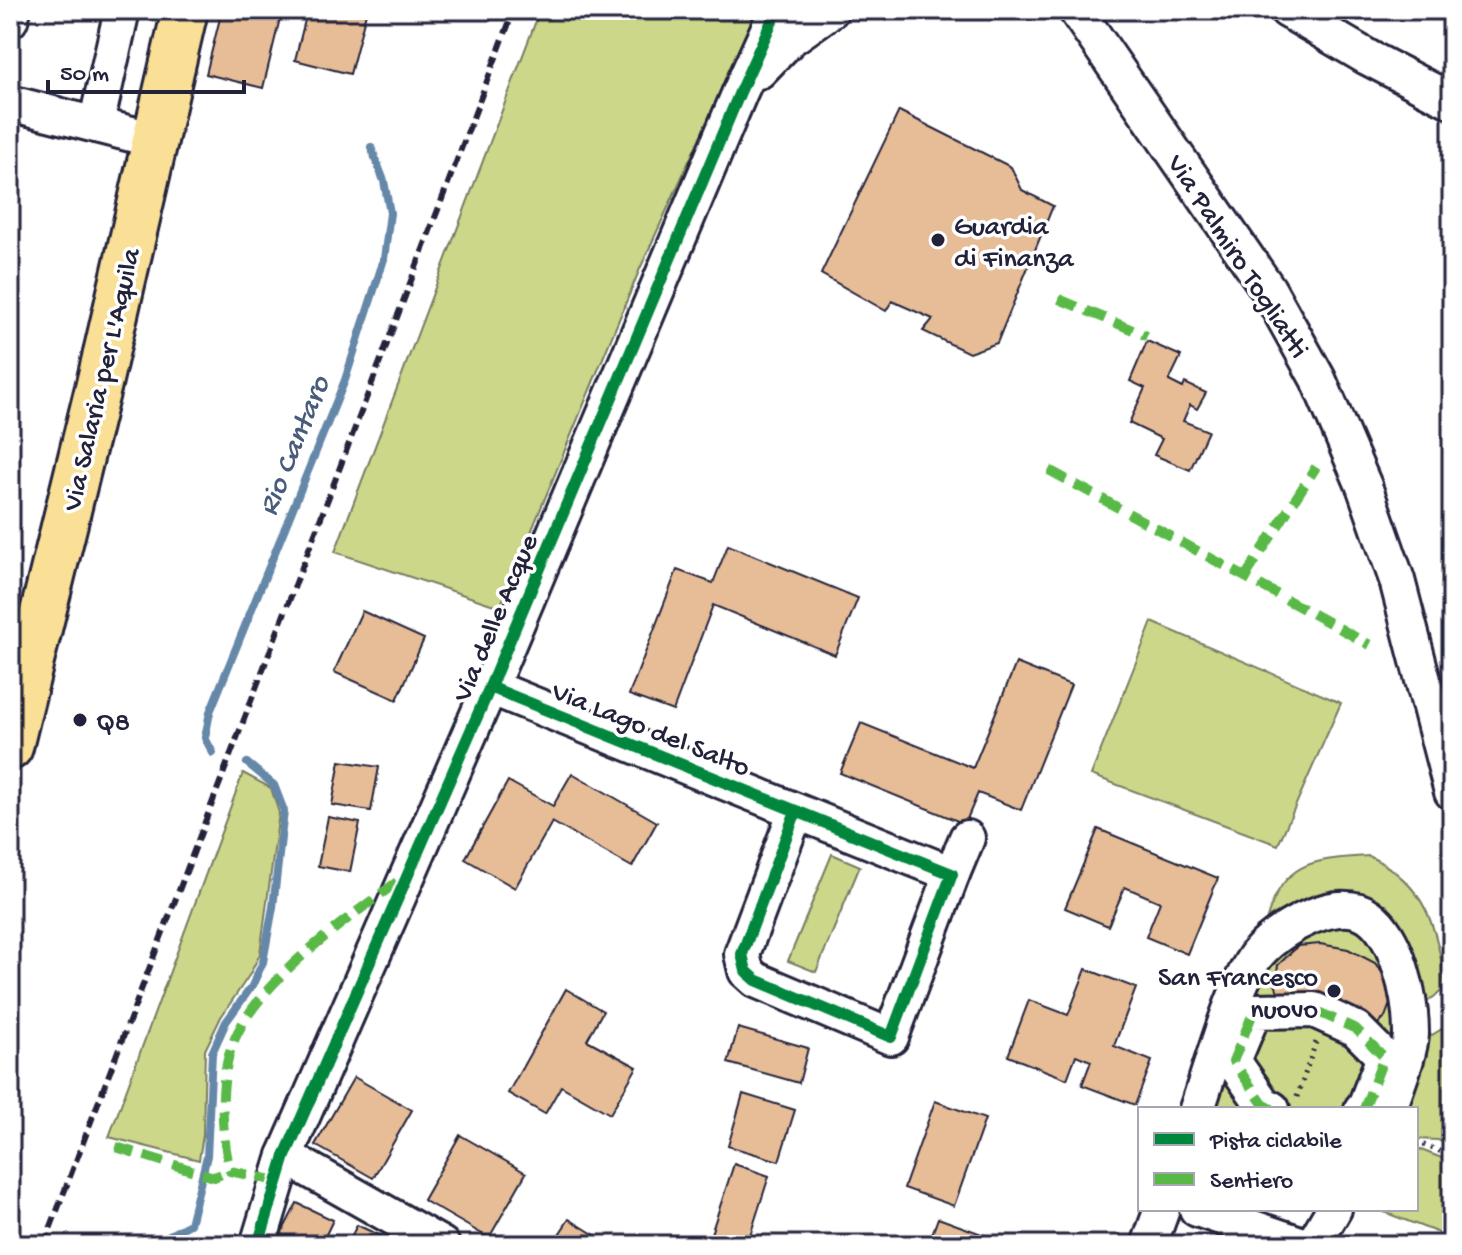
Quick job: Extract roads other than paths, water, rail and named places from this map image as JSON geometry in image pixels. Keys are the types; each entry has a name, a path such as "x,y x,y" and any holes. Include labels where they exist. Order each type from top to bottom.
{"main road":[{"name":"Via Salaria per L'Aquila","path":"10,747 99,384 185,10"}],"street":[{"path":"10,20 13,10"},
{"path":"96,125 122,10"},
{"name":"Via delle Acque","path":"258,1245 285,1156 490,687 777,10"},
{"path":"740,92 790,39 831,10"},
{"path":"1052,10 1086,14"},
{"path":"1287,10 1367,57 1452,101"},
{"name":"Via Palmiro Togliatti","path":"1086,14 1268,289 1318,379 1364,486 1397,580 1452,792"},
{"path":"10,103 155,140"},
{"name":"Via Lago del Salto","path":"490,687 952,874"},
{"path":"796,811 742,954 746,971 756,980 891,1037 967,838"},
{"path":"1198,1107 1238,990 1258,952 1286,929 1314,914 1344,909 1367,915 1388,937 1406,985 1411,1036 1390,1107"},
{"path":"1277,1107 1263,1104 1233,1061 1254,1011 1314,1010 1356,1029 1384,1057 1365,1107"},
{"path":"285,1156 442,1245"},
{"path":"1149,1245 1161,1211"},
{"path":"1203,1211 1303,1245"},
{"path":"1313,1245 1333,1211"}],"waterway":[{"name":"Rio Cantaro","path":"213,753 205,738 210,712 345,380 384,259 390,213 384,181 371,147"},
{"name":"Rio Cantaro","path":"151,1245 190,1224 207,1156 212,1053 226,1022 252,986 263,962 284,811 274,785 247,763"}],"railway":[{"path":"44,1245 514,10"}],"place":[{"name":"Guardia di Finanza","path":"938,240"},
{"name":"Q8","path":"80,720"},
{"name":"San Francesco nuovo","path":"1334,991"}]}
